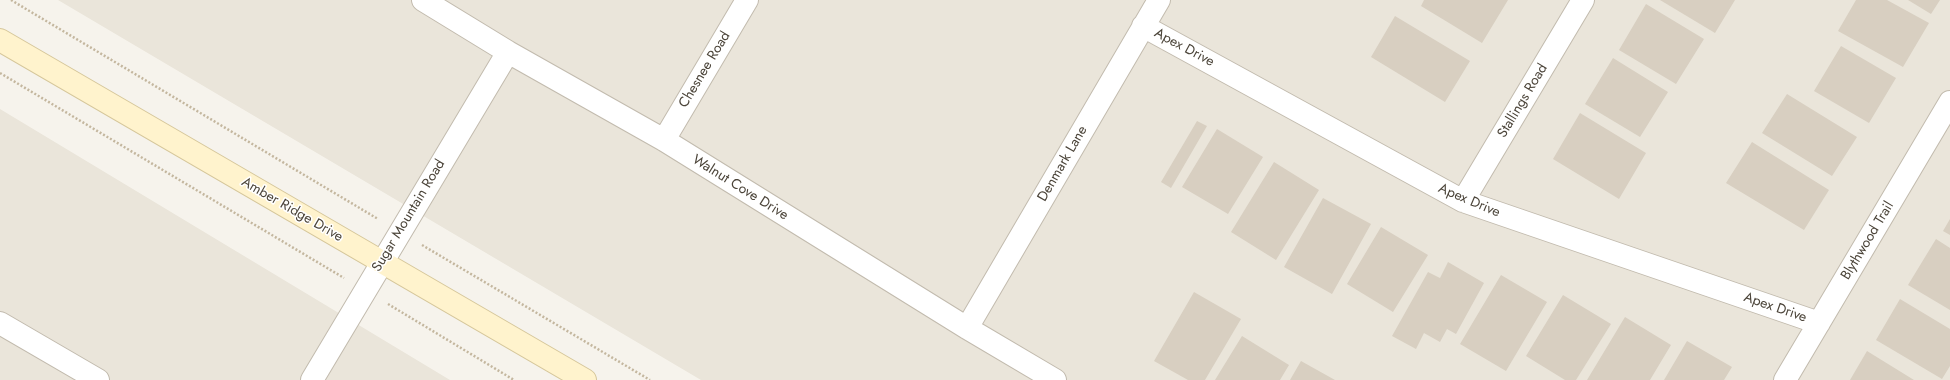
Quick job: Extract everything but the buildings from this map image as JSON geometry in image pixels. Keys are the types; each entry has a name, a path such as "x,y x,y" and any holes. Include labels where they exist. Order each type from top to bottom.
{"street":[{"name":"Walnut Cove Drive","path":"423,0 508,52 664,140 967,328 1055,380"},
{"name":"Chesnee Road","path":"664,140 747,0"},
{"name":"Denmark Lane","path":"967,328 1159,0"},
{"name":"Stallings Road","path":"1463,202 1583,0"},
{"name":"Apex Drive","path":"1143,26 1463,202 1819,323"},
{"name":"Amber Ridge Drive","path":"0,40 585,380"},
{"name":"Sugar Mountain Road","path":"312,380 508,52"},
{"name":"Blythwood Trail","path":"1785,380 1950,102"},
{"path":"0,323 98,380"}],"path":[{"path":"11,0 650,380"},
{"path":"0,73 514,380"}],"shaded area":[{"path":"58,0 1950,0 1950,380 701,380"},
{"path":"0,109 450,380 0,380"}]}
